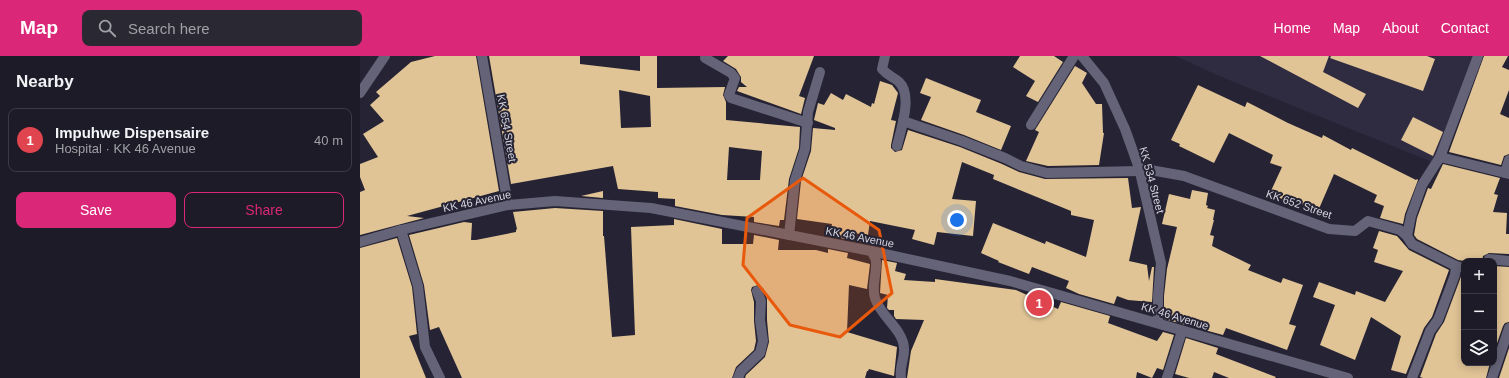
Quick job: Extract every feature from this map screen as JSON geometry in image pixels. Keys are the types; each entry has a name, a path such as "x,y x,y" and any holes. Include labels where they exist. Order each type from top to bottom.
{"street":[{"path":"360,93 385,56"},
{"name":"KK 654 Street","path":"482,56 508,205"},
{"path":"885,56 882,69 887,75 899,81 905,90 905,115 897,146"},
{"path":"1031,125 1074,56"},
{"name":"KK 534 Street","path":"1082,56 1104,83 1125,129 1139,169 1161,263 1158,296 1158,323"},
{"path":"1407,236 1411,216 1422,185 1440,157 1478,56"},
{"path":"705,58 731,73 735,78 729,95 731,98 808,123"},
{"path":"789,235 795,180 804,149 808,112 820,72"},
{"path":"903,121 962,140 1021,166 1047,173 1139,169"},
{"path":"1440,157 1507,173 1509,160"},
{"name":"KK 652 Street","path":"1139,169 1184,176 1329,229 1355,231 1368,221 1400,230 1407,236 1412,244 1460,267"},
{"name":"KK 46 Avenue","path":"360,242 401,230 508,205 554,201 651,208 871,251 1010,281 1348,378"},
{"path":"401,230 418,286 425,348 440,378"},
{"path":"871,251 876,261 874,297 881,312 901,337 904,348 900,369 901,378"},
{"path":"1497,260 1509,261"},
{"path":"1412,378 1430,331 1438,320 1455,275 1460,267"},
{"path":"738,378 741,371 760,353 763,341 760,320 761,300 757,291"},
{"path":"1492,378 1509,328"},
{"path":"1167,378 1182,331"}],"highlighted area":[{"path":"803,178 879,230 892,293 840,337 790,325 743,265 747,218"}],"shaded area":[{"path":"1176,56 1474,56 1435,163 1219,76"}],"building":[{"path":"435,56 476,56 499,191 407,216 424,218 360,235 360,192 365,190 360,177 360,164 378,157 363,134 384,121 370,105 380,96 376,92 411,62"},
{"path":"489,56 580,56 580,64 640,71 640,56 657,56 657,88 725,87 723,95 726,102 726,120 800,127 799,148 789,179 784,220 780,220 779,226 754,222 754,217 722,215 675,206 675,199 658,198 658,192 618,189 613,166 511,184","holes":["619,90 650,96 651,127 621,128","729,147 762,151 760,180 727,180"]},
{"path":"728,56 814,56 799,96 805,98 801,114 737,91 739,87 747,87 741,82 741,77 736,69 723,61"},
{"path":"1020,56 1054,56 1063,62 1038,102 1026,96 1035,81 1013,67"},
{"path":"1260,56 1329,56 1323,72 1366,94 1358,108"},
{"path":"1331,56 1427,56 1435,59 1423,91 1330,58"},
{"path":"1484,56 1508,56 1502,67 1509,70 1509,90 1500,114 1509,118 1509,154 1504,156 1501,165 1449,152"},
{"path":"1075,66 1087,73 1082,83 1096,104 1102,104 1104,133 1099,165 1048,166 1026,161 1039,132 1035,130"},
{"path":"926,78 981,100 976,112 1011,126 1001,150 921,120 931,97 920,93"},
{"path":"880,81 892,85 898,93 891,120 896,121 891,145 891,148 895,152 902,150 908,130 960,147 1019,172 1045,179 1128,178 1132,208 1141,207 1129,261 1147,265 1149,281 1152,267 1154,267 1152,302 1128,300 1117,296 1114,304 1079,294 1066,288 1069,281 1032,267 1029,274 998,262 999,261 981,253 993,223 1045,244 1046,241 1086,257 1094,220 1071,215 1071,211 993,179 994,175 962,162 952,199 976,201 973,236 937,232 934,245 912,239 915,230 870,221 868,235 853,233 851,240 830,236 832,224 797,219 801,181 811,151 813,128 835,130 835,128 814,120 818,103 824,105 831,93 843,100 846,94 871,107 872,103 874,104"},
{"path":"1198,85 1245,107 1247,102 1288,123 1322,138 1323,135 1351,150 1352,148 1416,180 1417,179 1418,180 1405,214 1403,224 1380,218 1384,206 1374,202 1377,195 1334,174 1318,211 1286,197 1284,200 1270,193 1282,167 1270,163 1273,155 1229,133 1214,163 1179,146 1180,144 1171,140"},
{"path":"1413,117 1443,132 1433,156 1401,140"},
{"path":"1443,164 1500,178 1494,194 1498,195 1493,212 1507,213 1506,234 1509,234 1509,254 1489,253 1483,256 1483,258 1461,258 1461,260 1417,239 1414,235 1417,218 1428,188 1431,189"},
{"path":"1192,190 1208,193 1207,208 1215,210 1210,235 1214,236 1212,246 1251,265 1248,270 1281,283 1283,278 1303,285 1289,324 1296,326 1287,350 1226,328 1223,335 1164,319 1164,296 1167,269 1177,227 1162,224 1169,194 1190,199"},
{"path":"603,191 603,198 581,196"},
{"path":"555,208 603,211 603,236 612,337 635,335 631,227 674,225 674,219 722,229 722,244 753,244 754,235 779,240 778,250 816,250 828,253 828,249 848,253 847,258 870,264 867,289 849,285 847,332 897,347 894,376 869,369 865,378 745,378 746,375 765,357 769,342 767,299 763,288 758,285 752,287 751,290 754,302 756,341 754,350 736,367 732,378 462,378 439,327 430,330 424,285 409,235 464,222 472,223 471,240 476,240 516,232 517,229 513,212"},
{"path":"1379,231 1397,236 1409,250 1449,270 1432,317 1424,328 1406,374 1391,370 1401,336 1371,317 1355,360 1320,345 1335,305 1313,297 1319,282 1355,295 1356,291 1385,302 1403,271 1374,262 1378,250 1373,248"},
{"path":"397,238 412,287 417,334 409,336 426,378 360,378 360,248"},
{"path":"882,260 897,263 895,271 906,274 904,280 935,282 935,279 1016,290 1058,309 1061,302 1110,316 1108,323 1157,341 1163,332 1174,335 1163,370 1157,368 1152,378 1137,372 1136,378 907,378 911,351 924,320 896,319 894,316 894,310 889,310 887,308 888,295 880,293"},
{"path":"1497,266 1509,267 1509,322 1505,323 1497,343"},
{"path":"1461,277 1461,366 1489,366 1486,378 1420,377 1436,334 1444,322"},
{"path":"1186,338 1218,348 1216,354 1276,377 1229,378 1214,372 1212,378 1189,378 1175,374"},
{"path":"1509,348 1509,378 1499,378"}],"place":[{"name":"Impuhwe Dispensaire","path":"1039,303"}]}
